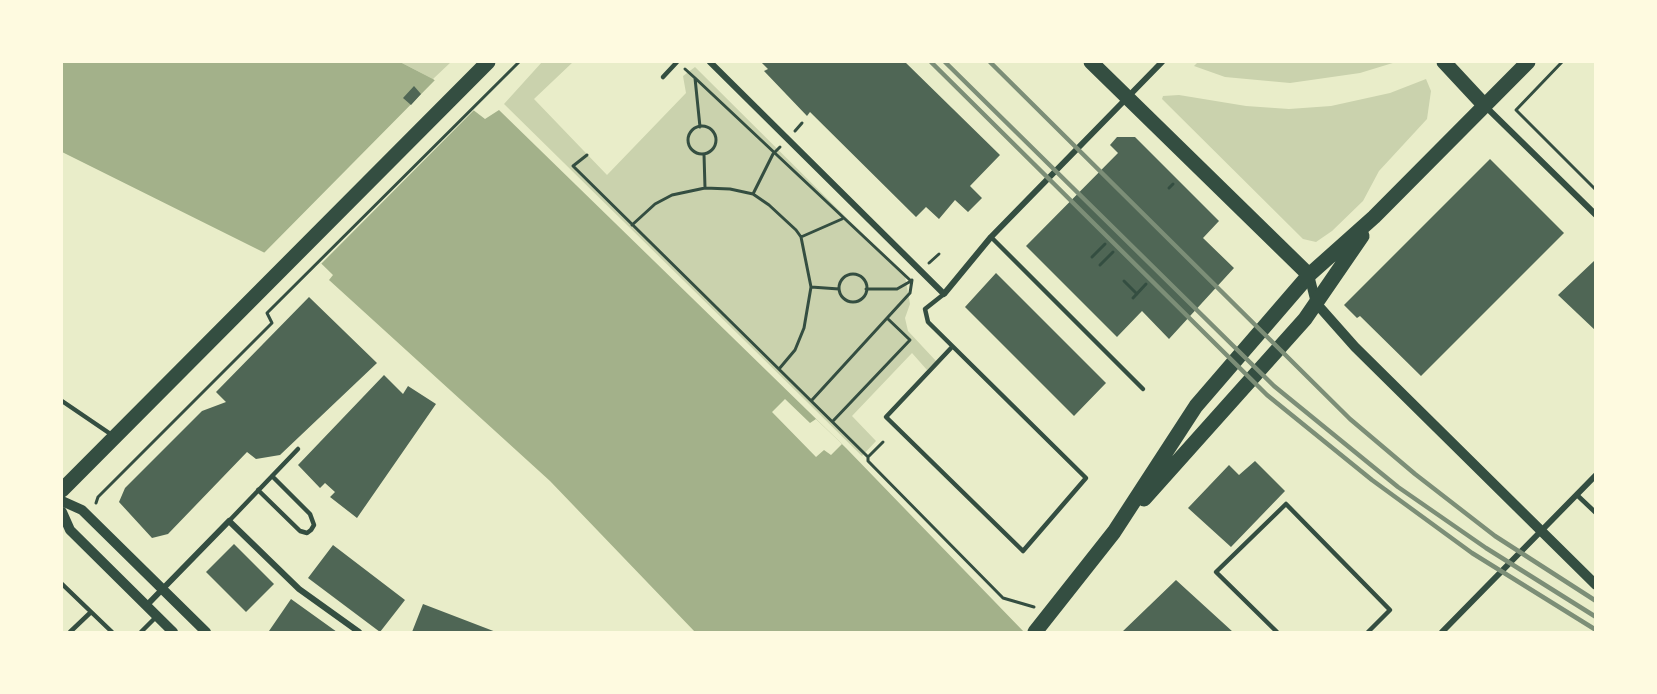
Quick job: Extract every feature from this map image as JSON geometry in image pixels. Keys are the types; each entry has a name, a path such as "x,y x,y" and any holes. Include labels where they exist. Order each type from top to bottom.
{"main road":[{"path":"62,489 488,62"},
{"path":"1091,62 1309,275"},
{"path":"1444,62 1484,105"},
{"path":"1114,532 1197,406 1309,275 1374,217 1528,62"},
{"path":"1035,633 1114,532 1235,400 1316,303 1374,217"}],"street":[{"path":"710,62 944,294 991,237 1162,62"},
{"path":"1484,105 1596,215"},
{"path":"1309,275 1316,303 1383,374 1596,585"},
{"path":"1442,633 1596,475"},
{"path":"62,501 86,513 206,633"},
{"path":"62,512 70,530 173,633"},
{"path":"146,606 229,521 299,589 359,633"}],"lane":[{"path":"663,77 677,62"},
{"path":"991,237 1143,389"},
{"path":"944,294 928,304 925,315 928,322 1086,478 1023,551 886,417 952,347"},
{"path":"62,401 114,437"},
{"path":"229,521 298,449"},
{"path":"258,490 300,531 307,533 311,530 314,525 310,514 272,476"},
{"path":"1576,495 1596,513"},
{"path":"1277,633 1216,572 1286,504 1390,610 1368,633"},
{"path":"62,584 112,633"},
{"path":"70,633 91,612"},
{"path":"141,633 157,616"}],"path":[{"path":"86,513 96,504 98,497 272,323 267,313 519,62"},
{"path":"1562,62 1516,110 1596,190"},
{"path":"683,67 842,219 911,281 897,289 866,289"},
{"path":"695,78 700,127"},
{"path":"700,127 710,128 716,141 712,150 704,154 695,152 688,140 692,131 700,127"},
{"path":"704,154 705,188"},
{"path":"753,194 773,154"},
{"path":"587,155 573,166 868,457 868,461 1003,598 1036,608"},
{"path":"1169,188 1173,184"},
{"path":"632,225 655,204 672,195 705,188 730,189 753,194 769,205 801,237 811,287 804,328 795,350 779,369"},
{"path":"801,237 842,219"},
{"path":"1092,257 1105,244"},
{"path":"1100,266 1113,252"},
{"path":"854,274 864,279 866,289 860,299 852,302 843,298 838,289 842,279 854,274"},
{"path":"1124,281 1137,294"},
{"path":"1133,298 1146,284"},
{"path":"811,287 838,289"},
{"path":"812,401 910,293"},
{"path":"833,422 910,340 887,318"},
{"path":"868,457 883,442"}],"shaded area":[{"path":"62,62 400,62 433,79 485,119 499,110 846,448 1024,632 695,632 550,481 329,280 333,275 288,231 265,253 62,152"},
{"path":"400,62 451,62 433,79"},
{"path":"542,62 573,62 534,99 607,175 686,93 683,76 695,67 905,276 910,304 905,318 908,331 936,361 927,370 912,353 852,416 876,441 862,456 504,104"},
{"path":"1198,62 1396,62 1360,73 1290,83 1225,77 1194,66"},
{"path":"1426,79 1431,91 1427,119 1379,171 1363,201 1332,231 1316,242 1303,239 1162,99 1163,96 1179,95 1246,106 1289,109 1331,106 1390,93"}],"pier":[{"path":"437,78 476,108 319,266 288,235 267,255 262,255"},
{"path":"785,399 810,423 816,419 842,444 831,455 824,450 816,457 772,412"}],"building":[{"path":"761,62 905,62 1000,155 970,186 982,198 968,212 955,200 939,219 926,207 916,217 810,112 807,116 764,71 768,69"},
{"path":"414,86 421,94 411,105 403,98"},
{"path":"1117,137 1135,137 1219,221 1203,238 1234,268 1169,339 1142,311 1117,337 1026,246 1118,153 1110,145"},
{"path":"1490,159 1564,233 1421,376 1360,316 1357,318 1344,305"},
{"path":"1594,261 1596,262 1596,331 1558,295"},
{"path":"996,273 1106,383 1074,416 965,307"},
{"path":"309,297 377,363 280,455 256,459 247,452 168,534 152,538 119,502 125,488 202,411 226,402 216,392"},
{"path":"384,375 403,394 408,386 436,404 357,518 330,497 335,492 325,483 320,488 298,465"},
{"path":"1255,461 1285,491 1231,547 1188,508 1229,465 1239,475"},
{"path":"234,544 274,584 246,612 206,572"},
{"path":"333,545 405,600 380,632 308,578"},
{"path":"1176,580 1233,632 1122,632"},
{"path":"291,599 337,632 269,631"},
{"path":"423,604 496,632 412,632"}],"railway":[{"path":"931,62 1267,395 1372,480 1472,553 1596,630"},
{"path":"945,62 1274,386 1398,487 1486,548 1596,617"},
{"path":"990,62 1350,419 1415,474 1495,536 1596,601"}]}
